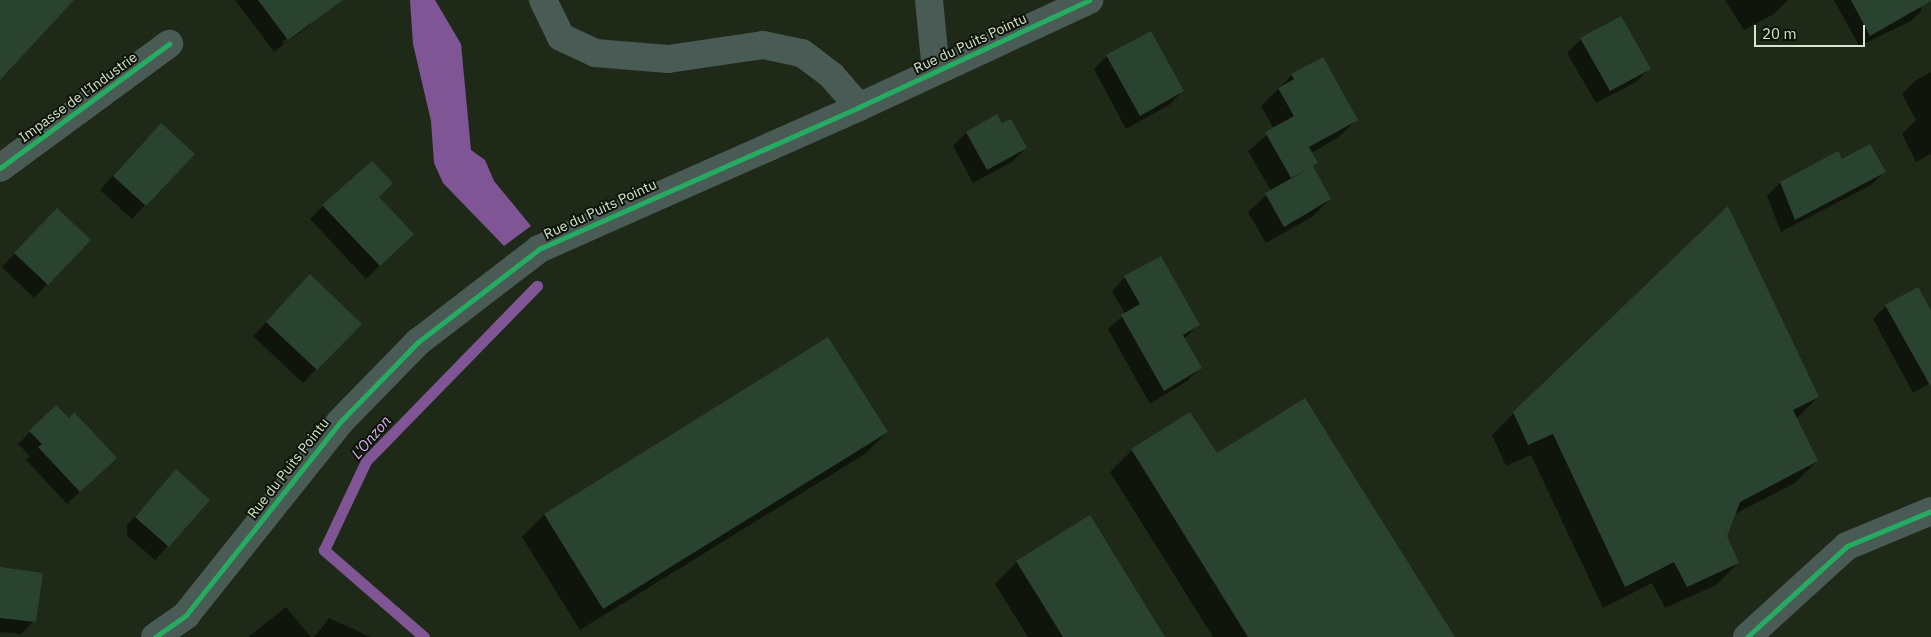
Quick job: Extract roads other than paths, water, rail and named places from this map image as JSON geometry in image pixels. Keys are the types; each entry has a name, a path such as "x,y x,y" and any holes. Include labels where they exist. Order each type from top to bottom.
{"street":[{"path":"544,0 560,37 595,53 668,59 763,45 802,53 832,76 858,108"},
{"path":"929,0 936,71"},
{"name":"Rue du Puits Pointu","path":"155,637 186,615 340,422 418,342 539,249 858,108 1089,0"},
{"name":"Impasse de l'Industrie","path":"0,168 169,44"},
{"path":"1747,637 1847,546 1931,511"}],"waterway":[{"name":"L'Onzon","path":"424,637 324,550 366,461 537,286"}]}
